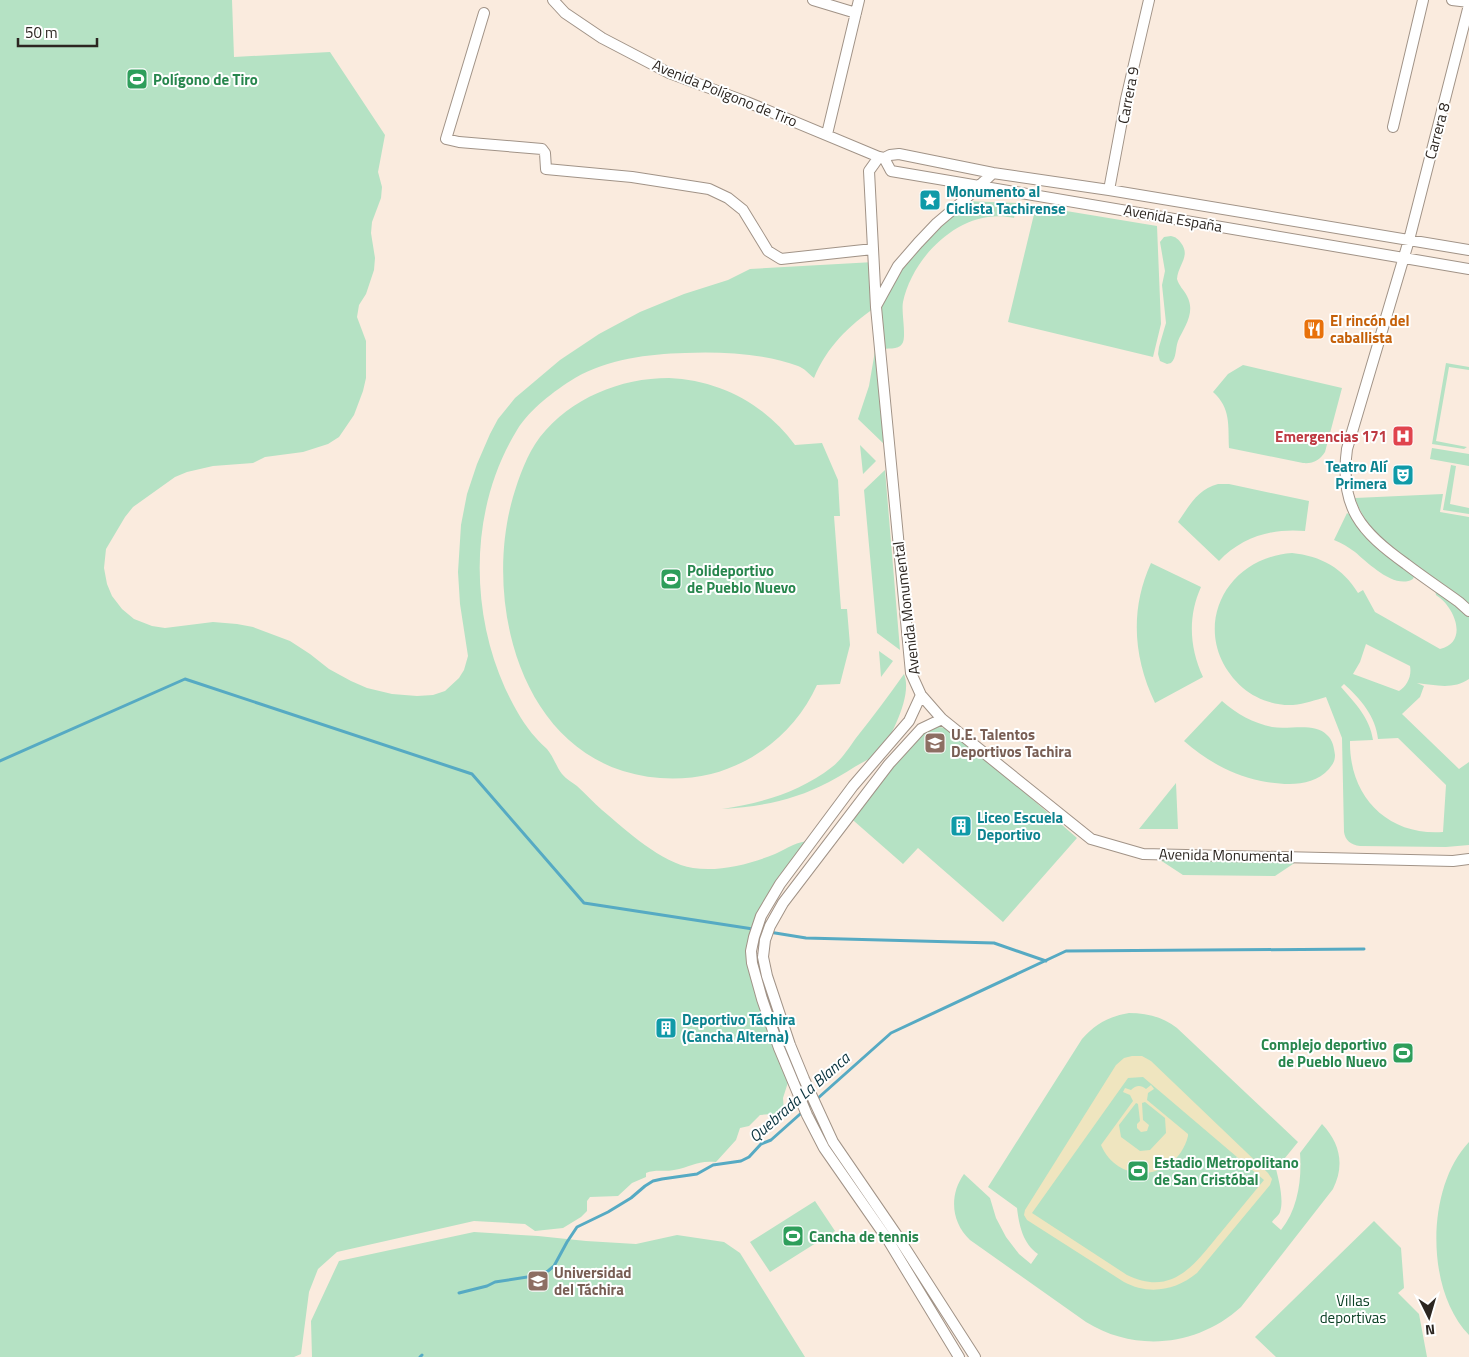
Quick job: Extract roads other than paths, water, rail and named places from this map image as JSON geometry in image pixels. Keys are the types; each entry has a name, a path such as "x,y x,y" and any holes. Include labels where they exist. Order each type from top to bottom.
{"street":[{"name":"Avenida Polígono de Tiro","path":"553,0 565,13 602,38 669,73 827,134 881,158"},
{"path":"813,0 856,13"},
{"path":"827,134 859,0"},
{"name":"Carrera 9","path":"1109,190 1126,100 1149,0"},
{"path":"1393,127 1423,0"},
{"path":"1452,0 1469,3"},
{"name":"Carrera 8","path":"1469,3 1467,28 1409,240 1346,449 1344,463 1346,491 1355,514 1366,531 1376,542 1469,611"},
{"path":"484,13 446,139 459,142 542,149 545,153 546,168 632,177 709,189 728,198 743,210 768,251 781,259 873,249"},
{"name":"Avenida España","path":"1469,250 1109,190 993,173 899,154 881,158 891,171 1469,269"},
{"name":"Avenida Monumental","path":"881,158 869,171 876,307 911,673 921,695 942,719 1091,839 1143,854 1453,861 1469,859"},
{"path":"876,307 898,266 937,223 964,201 993,173"},
{"path":"921,695 909,721 853,786 780,884 758,923 751,951 756,977 779,1048 807,1115 824,1148 888,1240 959,1357"},
{"path":"942,719 920,730 889,764 783,903 770,926 765,940 763,957 767,976 790,1045 833,1142 896,1234 974,1357"},
{"path":"836,809 848,818"}],"waterway":[{"path":"0,761 185,679 472,774 584,903 753,929"},
{"path":"769,932 806,938 994,943 1046,961"},
{"name":"Quebrada La Blanca","path":"459,1293 495,1282 540,1275 548,1271 554,1266 577,1227 608,1212 631,1198 653,1181 697,1174 713,1165 741,1161 749,1157 761,1144 771,1140 891,1033 1066,951 1364,949"}],"place":[{"name":"Polígono de Tiro","path":"137,79"},
{"name":"Monumento al Ciclista Tachirense","path":"930,200"},
{"name":"El rincón del caballista","path":"1314,329"},
{"name":"Emergencias 171","path":"1403,436"},
{"name":"Teatro Alí Primera","path":"1403,475"},
{"name":"Polideportivo de Pueblo Nuevo","path":"671,579"},
{"name":"U.E. Talentos Deportivos Tachira","path":"935,743"},
{"name":"Liceo Escuela Deportivo","path":"961,826"},
{"name":"Deportivo Táchira (Cancha Alterna)","path":"666,1028"},
{"name":"Complejo deportivo de Pueblo Nuevo","path":"1403,1053"},
{"name":"Estadio Metropolitano de San Cristóbal","path":"1138,1171"},
{"name":"Cancha de tennis","path":"793,1236"},
{"name":"Universidad del Táchira","path":"538,1281"}],"park label":[{"name":"Villas deportivas","path":"1353,1308"}]}
